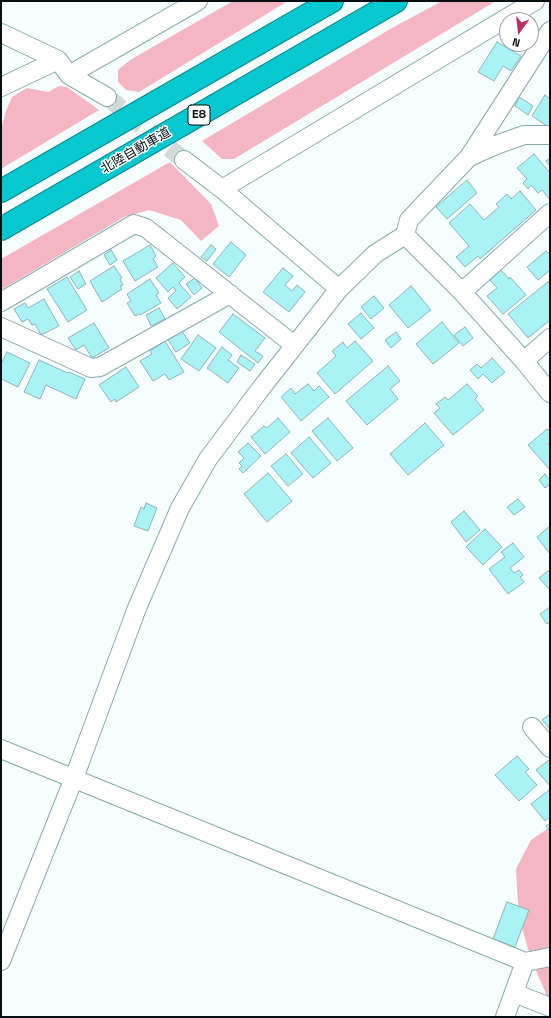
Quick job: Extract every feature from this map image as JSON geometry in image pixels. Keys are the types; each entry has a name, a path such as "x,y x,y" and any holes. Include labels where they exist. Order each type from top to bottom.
{"highway":[{"name":"E8","path":"1,191 332,1"},
{"name":"北陸自動車道","path":"1,229 396,1"}],"street":[{"path":"69,75 198,1"},
{"path":"222,189 535,1"},
{"path":"1,961 74,778 137,608 180,508 208,459 294,345 339,289 375,254 405,235 409,220 469,157 550,31"},
{"path":"1,33 58,60 69,75 107,97"},
{"path":"1,87 58,60"},
{"path":"469,157 524,135 550,135"},
{"path":"184,160 222,189 339,289"},
{"path":"462,292 550,213"},
{"path":"1,302 134,224 146,228 294,345"},
{"path":"405,235 462,292 524,361 550,393"},
{"path":"1,327 92,368 100,367 230,294"},
{"path":"524,361 550,338"},
{"path":"532,727 550,748"},
{"path":"1,749 525,962 550,957"},
{"path":"505,1017 525,962"},
{"path":"514,993 550,1007"}],"shaded area":[{"path":"233,1 288,1 139,92 126,90 118,82 118,70 130,60"},
{"path":"442,1 496,1 234,159 222,159 202,141 392,28"},
{"path":"59,86 67,87 99,110 1,169 1,129 12,97 27,88 48,92"},
{"path":"170,162 211,204 219,226 201,241 181,220 149,210 124,217 1,290 1,259"},
{"path":"550,827 550,1003 531,959 522,928 518,903 516,869 531,840"}],"building":[{"path":"497,42 499,43 499,52 514,52 521,56 511,71 503,66 494,81 478,72"},
{"path":"545,95 550,99 550,128 532,116"},
{"path":"519,97 533,106 528,115 515,106"},
{"path":"534,154 550,173 550,200 542,190 538,193 531,185 528,189 523,183 527,179 517,168"},
{"path":"550,158 550,166 546,161"},
{"path":"467,180 477,193 447,219 436,207"},
{"path":"520,191 536,210 480,259 478,256 465,267 456,257 469,246 449,223 470,204 484,220 499,207 496,204 507,194 511,199"},
{"path":"231,242 246,255 229,277 213,264"},
{"path":"150,245 156,256 153,259 158,267 135,281 123,261"},
{"path":"211,245 216,249 207,261 201,257"},
{"path":"111,250 117,260 110,265 104,255"},
{"path":"546,251 550,255 550,270 538,280 527,267"},
{"path":"173,263 185,277 179,283 191,297 177,309 168,298 176,291 173,287 168,292 156,278"},
{"path":"114,266 122,278 120,279 123,285 120,286 122,289 102,302 90,281"},
{"path":"283,268 293,276 285,285 292,291 297,285 305,292 289,312 263,292"},
{"path":"501,270 509,279 510,277 526,295 503,314 487,296 497,288 490,280"},
{"path":"79,271 86,284 78,289 70,277"},
{"path":"67,277 87,310 68,322 47,289"},
{"path":"195,278 202,288 194,295 186,284"},
{"path":"150,279 159,293 156,295 161,303 140,315 135,316 127,303 131,301 127,294"},
{"path":"548,282 550,284 550,320 528,338 508,314"},
{"path":"411,286 431,310 408,328 389,305"},
{"path":"374,296 384,308 371,319 361,307"},
{"path":"44,299 59,326 41,335 35,324 32,325 28,319 22,322 14,309 25,303 28,308"},
{"path":"159,308 165,319 151,326 146,315"},
{"path":"361,313 374,328 361,339 348,324"},
{"path":"233,314 265,338 255,351 263,356 258,363 219,332"},
{"path":"442,322 459,343 433,364 416,344"},
{"path":"94,323 109,348 92,358 84,345 76,350 68,338"},
{"path":"465,327 473,338 463,346 454,335"},
{"path":"182,331 190,343 176,352 168,340"},
{"path":"396,332 401,339 391,348 385,340"},
{"path":"198,335 216,348 199,371 181,359"},
{"path":"165,341 184,372 169,380 165,374 153,381 140,361 152,354 150,351"},
{"path":"355,341 373,361 335,394 317,373 336,356 332,351 343,342 347,348"},
{"path":"222,347 232,355 228,360 239,368 228,383 207,368"},
{"path":"7,352 30,363 18,387 1,379 1,364"},
{"path":"241,355 255,364 250,371 237,362"},
{"path":"492,358 505,372 492,383 483,374 478,379 470,370 477,364 481,368"},
{"path":"39,360 85,379 76,399 46,385 40,399 24,392"},
{"path":"388,366 400,381 390,389 398,399 367,425 346,401"},
{"path":"126,367 139,387 116,402 115,399 111,402 99,385"},
{"path":"308,384 314,391 319,386 329,397 301,421 281,397 291,388 295,394"},
{"path":"467,384 478,396 475,399 484,410 453,435 434,413 440,408 436,404 445,397 448,400"},
{"path":"278,418 290,432 265,454 251,437 264,426 267,428"},
{"path":"328,418 353,448 337,461 312,431"},
{"path":"425,423 444,445 408,475 390,454"},
{"path":"547,429 550,432 550,443 548,444 550,446 550,470 528,445"},
{"path":"309,437 331,463 313,478 291,453"},
{"path":"248,443 261,456 243,473 239,469 242,466 239,463 244,458 238,452"},
{"path":"286,454 303,474 288,486 271,466"},
{"path":"268,473 292,501 267,522 244,494"},
{"path":"545,474 550,480 550,484 545,488 539,480"},
{"path":"518,499 525,507 514,515 507,507"},
{"path":"146,503 157,508 148,531 134,526 141,507 144,509"},
{"path":"464,511 480,530 466,542 451,522"},
{"path":"550,526 550,554 537,537"},
{"path":"485,529 502,547 483,565 466,547"},
{"path":"513,543 524,557 510,568 514,573 519,570 523,575 520,577 524,582 508,594 489,569 505,557 501,552"},
{"path":"548,571 550,573 550,590 539,578"},
{"path":"550,607 550,622 547,624 540,614"},
{"path":"550,714 550,729 542,720"},
{"path":"517,756 529,769 525,772 537,785 519,801 495,775"},
{"path":"550,759 550,786 536,770"},
{"path":"549,790 550,817 545,821 531,804"},
{"path":"550,823 550,831 546,826"},
{"path":"507,902 529,910 515,947 493,939"}],"tunnel":[{"path":"107,97 184,160"}]}
